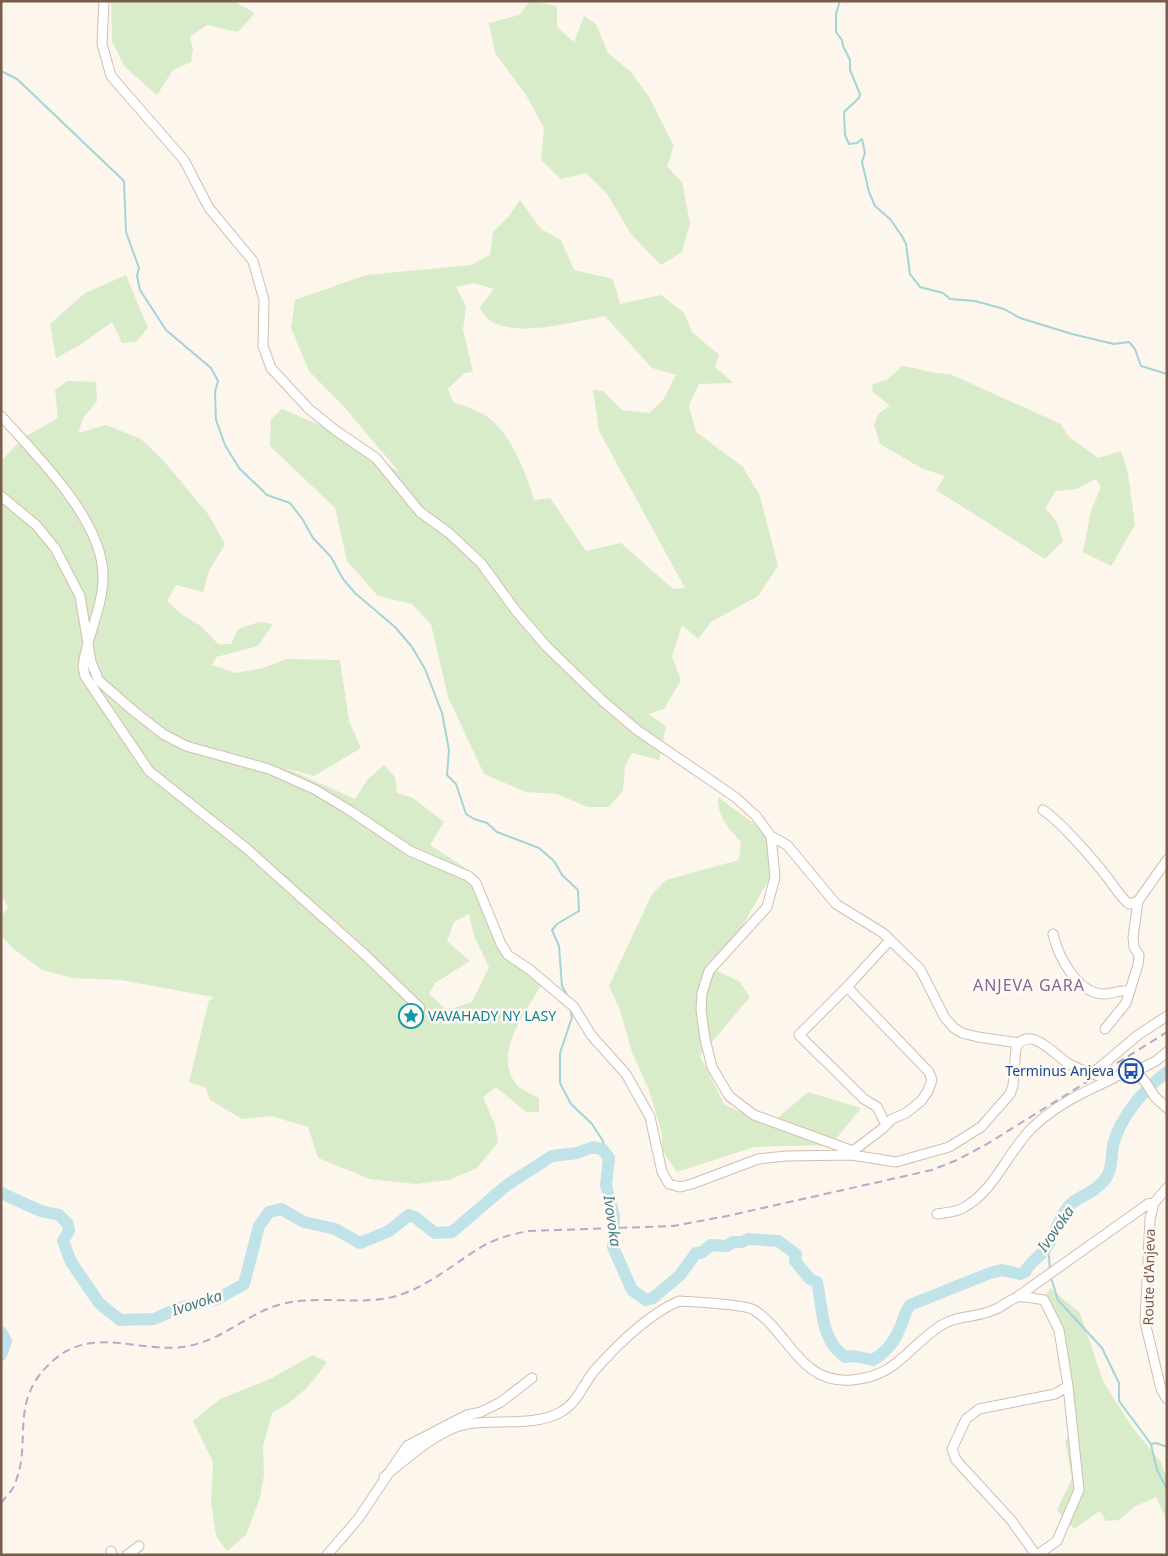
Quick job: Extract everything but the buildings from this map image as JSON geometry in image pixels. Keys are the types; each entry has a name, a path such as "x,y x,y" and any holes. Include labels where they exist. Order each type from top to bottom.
{"street":[{"path":"104,1 102,44 110,76 184,160 209,208 253,261 261,283 264,300 263,346 271,368 280,380 309,409 335,430 376,458 420,512 449,533 481,563 516,612 547,646 604,702 637,730 734,797 756,816 771,836 787,845 836,904 890,940 920,969 945,1018 954,1028 962,1033 978,1037 1019,1043 1025,1040 1038,1040 1070,1064 1106,1077 1132,1073 1167,1052"},
{"path":"1,416 57,479 83,514 97,547 103,576 101,594 83,666 85,676 148,771 246,848 362,952 420,1008"},
{"path":"1,496 36,525 67,567 80,596 91,662 99,681 163,734 186,746 269,769 314,789 410,850 468,876 476,884 501,944 508,955 529,969 574,1007 591,1035 626,1074 642,1102 655,1133 662,1172 669,1184 680,1187 692,1184 758,1159 852,1153 886,1125 921,1101 932,1080 929,1072 848,987"},
{"path":"1043,810 1056,821 1107,876 1124,901 1129,904 1138,901"},
{"path":"771,836 775,877 767,907 709,971 702,994 701,1010 705,1040 712,1067 729,1096 754,1115 852,1153 896,1162 948,1147 981,1127 1010,1094 1013,1086 1015,1055 1019,1043"},
{"path":"1105,1029 1126,1003 1140,955 1134,947 1133,937 1138,901 1167,860"},
{"path":"1053,934 1055,945 1070,970 1085,988 1101,994 1125,990 1130,991"},
{"path":"886,1125 877,1106 864,1099 798,1035 848,987 890,940"},
{"path":"1093,1073 1138,1035 1167,1016"},
{"path":"1132,1073 1142,1078 1155,1098 1167,1108"},
{"path":"937,1214 962,1209 984,1192 1007,1158 1031,1129 1062,1103 1119,1075"},
{"path":"384,1477 435,1438 466,1424 537,1419 560,1412 578,1397 593,1372 618,1347 652,1317 678,1301 752,1308 766,1320 794,1354 810,1368 834,1380 851,1380 878,1376 896,1365 911,1349 951,1319 977,1316 994,1310 1016,1297 1148,1204 1154,1203 1167,1188"},
{"name":"Route d'Anjeva","path":"1154,1203 1150,1219 1145,1322 1161,1389 1167,1398"},
{"path":"1016,1297 1044,1300 1058,1330 1068,1386 1079,1466 1079,1490 1057,1541 1037,1555 1011,1520 956,1460 952,1449 966,1420 979,1409 1055,1394 1068,1386"},
{"path":"327,1555 358,1519 384,1477 407,1446 466,1415 481,1412 501,1402 532,1378"},
{"path":"126,1555 139,1546"}],"green space":[{"path":"111,1 233,1 255,13 238,32 207,25 190,37 193,49 191,62 173,70 157,95 125,67 112,41"},
{"path":"530,1 557,6 557,27 574,42 584,16 596,24 608,53 631,72 649,97 674,146 667,166 682,182 690,223 682,252 661,265 631,234 607,194 586,173 561,179 541,160 544,128 526,95 495,53 489,23 519,15"},
{"path":"520,200 541,229 561,240 574,270 613,279 620,304 661,295 684,313 692,332 719,355 715,367 733,383 699,384 689,406 696,432 743,467 760,496 778,566 758,596 711,622 698,639 682,625 672,656 681,680 664,709 648,714 666,726 659,760 632,753 625,766 623,791 609,807 588,807 557,794 526,792 484,774 448,697 431,624 412,604 378,596 347,561 335,508 270,446 271,419 282,409 320,425 399,472 346,409 309,371 291,328 295,300 366,275 471,265 490,255 493,232 509,216","holes":["474,283 494,289 479,308 492,322 505,326 533,328 605,316 652,368 676,375 663,400 649,413 622,410 603,391 593,390 599,431 685,588 673,589 621,543 586,551 550,498 534,500 510,442 495,423 479,412 453,402 448,389 465,373 473,372 463,330 466,307 456,287"]},
{"path":"126,275 148,328 136,342 122,343 112,322 80,345 56,358 50,324 85,293"},
{"path":"902,366 950,374 1061,424 1068,436 1098,458 1121,451 1128,473 1135,525 1111,566 1083,552 1091,511 1101,487 1096,479 1076,489 1056,491 1045,508 1057,522 1063,541 1045,559 936,490 945,476 921,468 880,444 874,425 879,413 890,406 872,391 873,384 888,379"},
{"path":"67,381 96,382 97,401 84,417 78,433 106,425 141,439 163,460 208,514 225,544 209,571 203,592 176,585 167,601 181,614 201,626 218,644 231,644 238,629 259,622 273,624 258,646 216,657 212,665 236,673 263,668 287,659 340,660 349,721 361,748 314,776 285,768 355,799 367,780 384,765 395,777 397,793 413,798 444,822 430,845 473,873 501,944 543,982 515,1032 510,1045 508,1059 510,1072 516,1084 539,1098 539,1112 526,1112 496,1087 483,1097 495,1125 498,1142 477,1168 449,1180 415,1184 370,1179 318,1158 308,1127 271,1116 242,1119 210,1100 206,1088 189,1082 209,1000 212,1000 213,997 121,980 72,978 42,970 15,950 1,936 1,917 8,907 1,895 1,461 23,438 58,418 55,390","holes":["469,914 474,936 489,967 472,1002 447,1010 429,994 435,983 470,961 447,941 454,922"]},
{"path":"718,797 767,833 772,874 717,971 739,981 750,997 700,1056 724,1104 768,1126 808,1092 861,1108 831,1145 754,1147 677,1172 662,1150 662,1134 649,1090 632,1052 619,1007 609,986 652,894 666,880 739,860 741,842 728,827 722,816 719,810"},
{"path":"1050,1288 1080,1313 1103,1381 1132,1427 1161,1462 1167,1478 1166,1519 1156,1497 1134,1507 1119,1520 1106,1521 1100,1511 1074,1529 1057,1510 1072,1478 1065,1441 1076,1427 1059,1324 1046,1295"},
{"path":"313,1355 327,1362 303,1391 272,1413 263,1446 264,1475 260,1498 246,1535 227,1551 216,1536 211,1502 213,1462 193,1421 220,1399 272,1378"}],"waterway":[{"path":"840,1 836,14 836,32 842,40 850,60 850,70 860,94 859,98 844,112 845,135 849,144 857,143 862,139 865,153 862,162 869,192 875,206 891,220 903,238 906,244 910,274 920,287 943,293 950,299 975,301 1004,309 1020,318 1072,334 1114,344 1129,342 1135,349 1141,366 1167,374"},
{"path":"1,71 17,79 124,181 126,232 139,268 137,276 140,290 166,330 211,368 218,381 215,392 216,420 225,445 239,468 267,495 290,503 303,520 313,538 331,557 343,579 355,593 395,627 412,647 425,669 442,713 449,750 447,775 456,784 466,814 487,823 497,832 539,848 554,861 562,875 578,890 579,911 557,924 552,930 559,946 562,986 569,999"},
{"path":"570,1008 572,1017 560,1053 560,1083 571,1104 592,1124 603,1141 605,1153"},
{"name":"Ivovoka","path":"1,1193 41,1211 59,1215 68,1224 69,1231 63,1241 71,1262 99,1303 120,1320 154,1319 179,1308 217,1299 244,1284 259,1226 269,1212 281,1209 304,1222 335,1229 360,1243 389,1231 409,1215 416,1218 435,1233 452,1232 507,1185 552,1156 577,1153 593,1147 602,1149 609,1158 606,1185 614,1216 613,1247 632,1290 646,1300 653,1298 680,1275 696,1253 701,1253 711,1245 727,1246 733,1242 742,1242 748,1239 778,1241 796,1254 795,1261 810,1279 817,1282 824,1323 831,1341 837,1350 845,1357 854,1356 873,1360 885,1351 894,1339 910,1305 990,1273 1002,1270 1020,1274 1025,1272 1051,1241 1067,1208 1099,1186 1106,1178 1111,1166 1113,1145 1121,1124 1141,1095 1167,1072"},
{"path":"1048,1245 1050,1270"},
{"path":"1051,1278 1058,1300 1102,1348 1119,1383 1119,1401 1151,1444 1157,1470 1167,1489"},
{"name":"Ivovoka","path":"1,1332 6,1341 1,1355"},
{"path":"1151,1444 1156,1443 1167,1447"}],"railway":[{"path":"1,1503 13,1488 19,1471 26,1406 30,1390 40,1375 55,1359 71,1349 87,1344 105,1342 176,1348 204,1342 264,1310 291,1302 390,1298 426,1283 488,1243 523,1232 673,1226 727,1216 932,1170 957,1160 987,1144 1167,1032"}],"place":[{"name":"VAVAHADY NY LASY","path":"411,1016"},
{"name":"Terminus Anjeva","path":"1131,1071"}],"district":[{"name":"ANJEVA GARA","path":"1029,985"}]}
